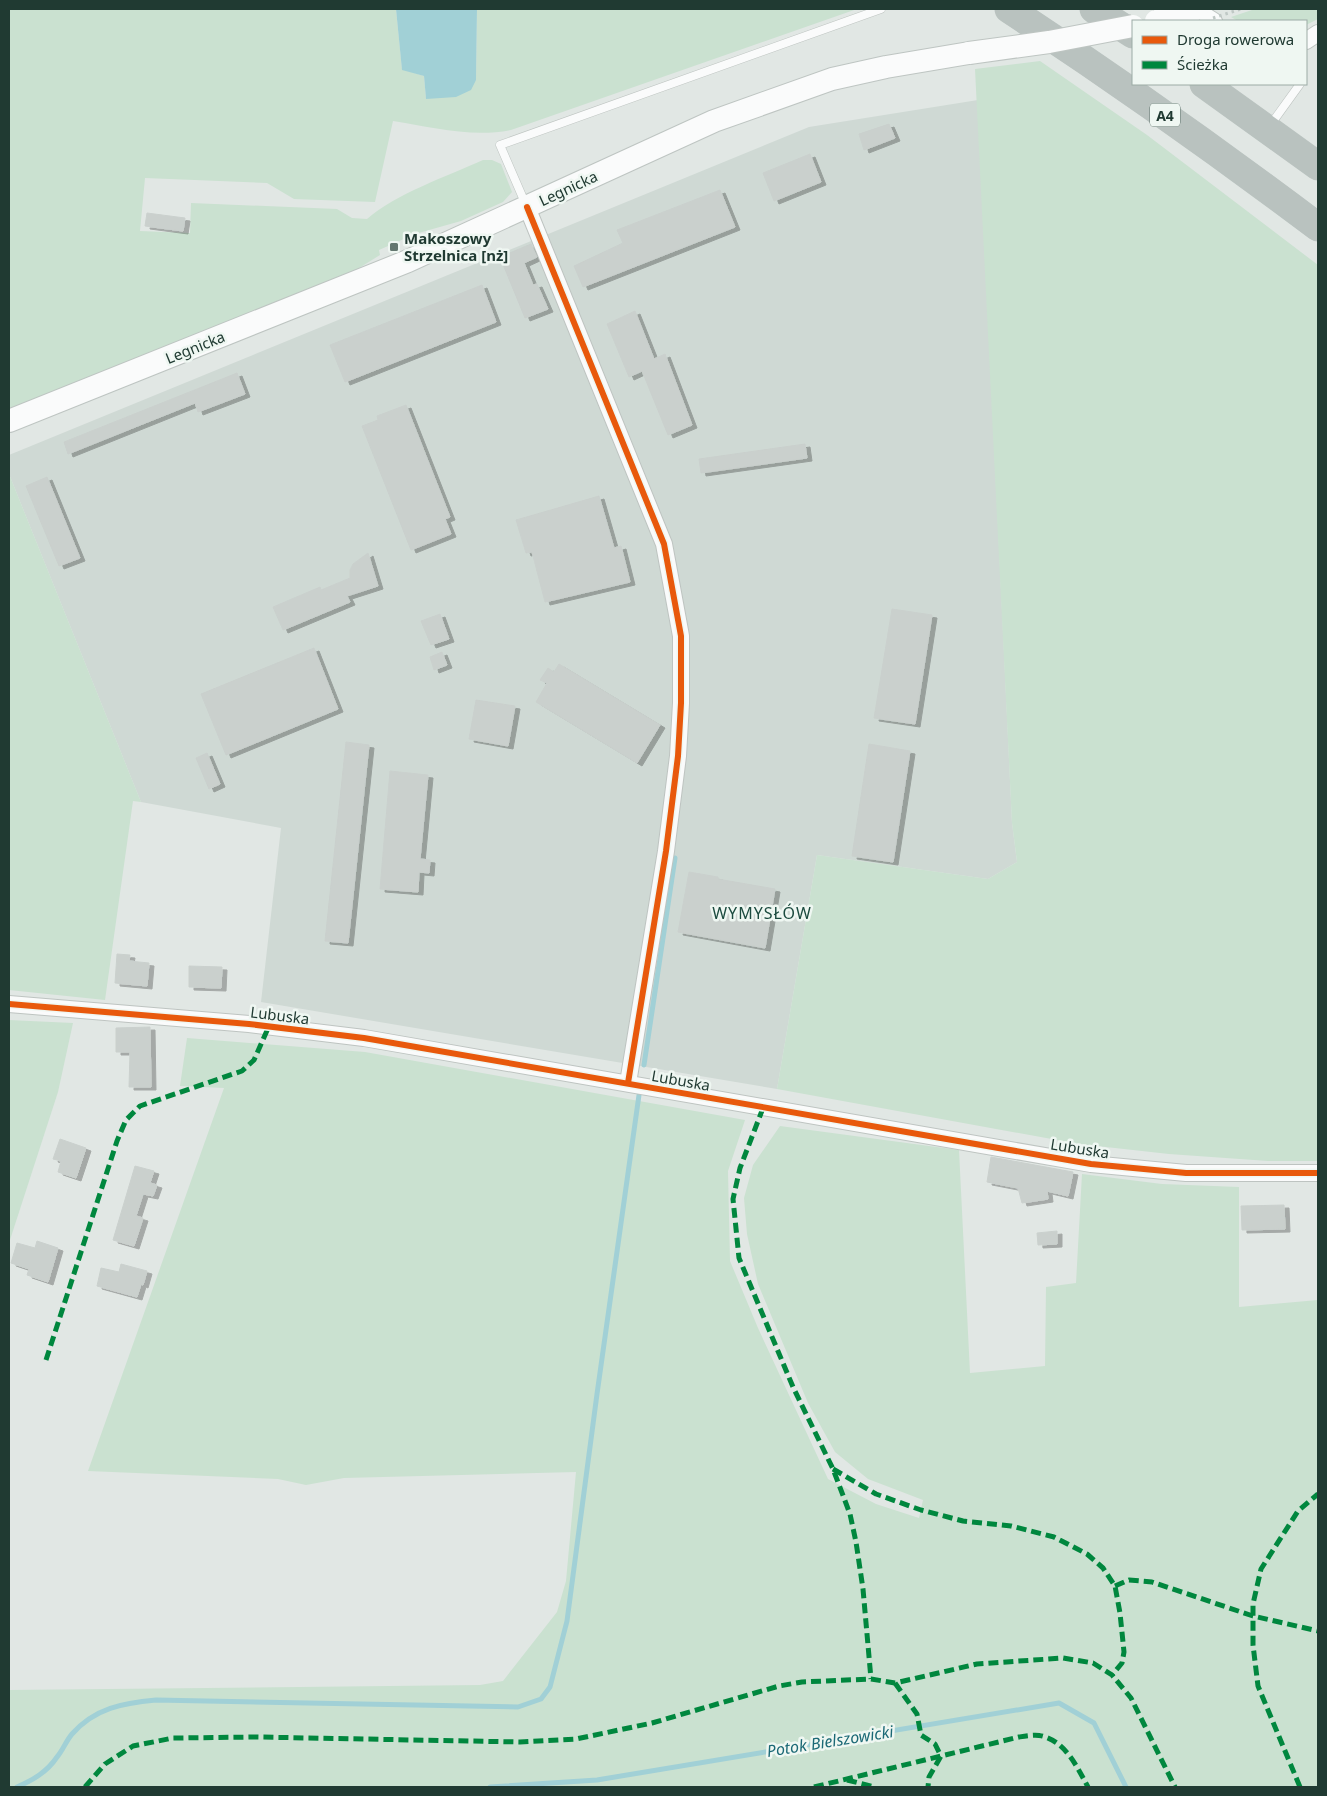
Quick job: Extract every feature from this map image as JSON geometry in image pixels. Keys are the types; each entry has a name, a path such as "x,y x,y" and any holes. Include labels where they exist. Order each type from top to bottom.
{"highway":[{"name":"A4","path":"1009,9 1220,153 1318,227"},
{"path":"1094,9 1132,33"},
{"path":"1205,85 1318,166"}],"main road":[{"path":"1163,20 1204,14"},
{"name":"Legnicka","path":"9,421 384,271 714,121 773,99 832,79 968,53 1049,42 1132,26"}],"street":[{"path":"1307,40 1318,33"},
{"path":"527,207 664,544 681,636 681,703 677,765 666,851 628,1083"},
{"name":"Lubuska","path":"9,1004 249,1024 364,1038 1091,1164 1186,1173 1318,1173"}],"lane":[{"path":"527,207 500,145 881,9"},
{"path":"1268,129 1299,85"}],"path":[{"path":"1204,14 1241,9"}],"shaded area":[{"path":"978,100 1012,823 1017,862 988,879 817,855 777,1089 261,1002 281,828 141,802 9,474 9,455 809,127"}],"green space":[{"path":"9,9 396,9 402,69 424,76 426,99 476,80 477,9 857,9 511,130 481,133 467,132 393,121 375,202 294,199 267,183 145,178 140,231 190,233 191,203 337,209 352,218 367,219 392,201 483,160 492,160 501,164 512,192 503,202 461,221 415,234 379,250 380,255 343,278 9,412"},
{"path":"1255,9 1318,9 1318,19 1307,24 1307,20 1236,20 1231,17"},
{"path":"1040,61 1147,135 1318,265 1318,1161 1268,1161 1169,1154 1079,1144 777,1089 817,855 988,879 1017,862 1012,823 975,69"},
{"path":"9,474 141,802 133,801 105,1000 9,990"},
{"path":"9,1020 73,1023 58,1092 9,1243"},
{"path":"187,1038 365,1052 745,1120 728,1171 730,1261 758,1328 828,1479 876,1504 919,1518 923,1500 868,1479 835,1452 808,1403 758,1284 747,1234 744,1198 753,1165 780,1126 959,1150 970,1373 1045,1366 1046,1287 1076,1283 1082,1174 1162,1184 1239,1187 1239,1307 1318,1300 1318,1787 9,1787 9,1690 480,1685 503,1681 557,1612 566,1581 576,1472 344,1478 306,1485 278,1479 88,1471 224,1088 180,1086"}],"water":[{"path":"396,9 477,9 476,80 471,90 456,97 426,99 424,76 402,70"}],"building":[{"path":"889,124 895,138 864,150 859,134"},
{"path":"810,154 821,182 774,201 763,173"},
{"path":"720,190 735,227 583,287 574,266 623,243 617,230"},
{"path":"147,213 185,218 183,231 145,226"},
{"path":"531,244 537,257 524,263 533,285 537,284 548,309 525,318 500,257"},
{"path":"482,285 496,322 345,382 330,345"},
{"path":"635,311 654,359 665,354 692,425 668,435 642,371 629,377 607,324"},
{"path":"237,373 245,394 198,412 195,403 68,454 64,442"},
{"path":"406,405 450,517 445,519 451,534 411,550 362,426 378,420 377,416"},
{"path":"805,444 807,458 701,473 699,459"},
{"path":"47,477 80,558 59,566 26,486"},
{"path":"599,496 614,548 621,546 630,582 545,602 532,552 526,553 516,520"},
{"path":"368,553 378,586 347,596 350,602 283,630 273,607 320,587 321,590 350,578 350,570 353,564"},
{"path":"892,609 932,615 915,724 874,718"},
{"path":"440,614 449,639 431,645 421,621"},
{"path":"314,648 338,709 226,755 201,694"},
{"path":"442,652 447,665 434,670 430,657"},
{"path":"559,664 660,725 637,763 536,702 547,683 540,680 548,668 554,672"},
{"path":"476,700 515,706 508,746 469,739"},
{"path":"346,742 369,745 348,943 325,941"},
{"path":"869,744 910,751 893,862 852,856"},
{"path":"207,753 220,784 209,789 196,758"},
{"path":"390,771 428,775 420,859 430,860 429,873 419,872 418,892 380,889"},
{"path":"689,872 775,889 765,948 678,932"},
{"path":"117,954 130,955 129,961 149,963 147,986 115,983"},
{"path":"189,966 222,967 221,988 189,987"},
{"path":"150,1027 151,1087 129,1087 130,1052 116,1052 116,1028"},
{"path":"60,1139 86,1148 76,1178 58,1172 61,1161 53,1159"},
{"path":"991,1157 1073,1172 1068,1196 1047,1191 1048,1199 1022,1203 1018,1188 987,1182"},
{"path":"135,1166 154,1171 150,1183 157,1185 153,1196 143,1194 136,1216 143,1218 134,1246 113,1240"},
{"path":"1284,1205 1285,1229 1242,1230 1241,1206"},
{"path":"1057,1231 1057,1244 1038,1245 1037,1233"},
{"path":"37,1241 58,1248 48,1282 27,1275 29,1269 11,1263 17,1243 35,1248"},
{"path":"121,1264 147,1271 137,1297 97,1286 101,1268 119,1272"}],"waterway":[{"path":"644,1065 675,858"},
{"path":"17,1787 49,1767 72,1734 90,1718 110,1708 132,1703 156,1700 518,1707 541,1699 550,1687 567,1621 639,1095"},
{"name":"Potok Bielszowicki","path":"490,1787 597,1780 1059,1703 1094,1723 1126,1787"}],"marked path":[{"path":"46,1360 117,1141 126,1120 140,1106 242,1071 254,1060 269,1026"},
{"path":"763,1108 740,1168 733,1199 739,1258 793,1387 833,1469 850,1514 863,1589 871,1679"},
{"path":"833,1469 876,1494 921,1510 963,1521 1011,1526 1054,1537 1087,1554 1103,1568 1115,1586 1124,1652 1122,1663 1112,1675"},
{"path":"1300,1787 1258,1686 1253,1645 1253,1604 1261,1569 1298,1511 1318,1494"},
{"path":"1115,1586 1129,1580 1152,1582 1253,1616 1318,1631"},
{"path":"85,1787 105,1764 133,1746 173,1738 257,1737 520,1742 576,1739 652,1723 779,1686 802,1682 871,1679 895,1683 977,1664 1063,1658 1093,1663 1112,1675 1131,1698 1175,1787"},
{"path":"895,1683 917,1714 921,1735 935,1744 941,1756 929,1777 928,1787"},
{"path":"814,1787 1030,1735 1042,1736 1058,1744 1070,1756 1088,1787"},
{"path":"847,1780 875,1787"}],"cycle path":[{"path":"527,207 664,544 681,636 681,703 678,756 666,851 628,1083"},
{"path":"9,1004 249,1024 364,1038 1091,1164 1186,1173 1318,1173"}],"place":[{"name":"Makoszowy Strzelnica [nż]","path":"394,247"}],"district":[{"name":"WYMYSŁÓW","path":"762,913"}]}
